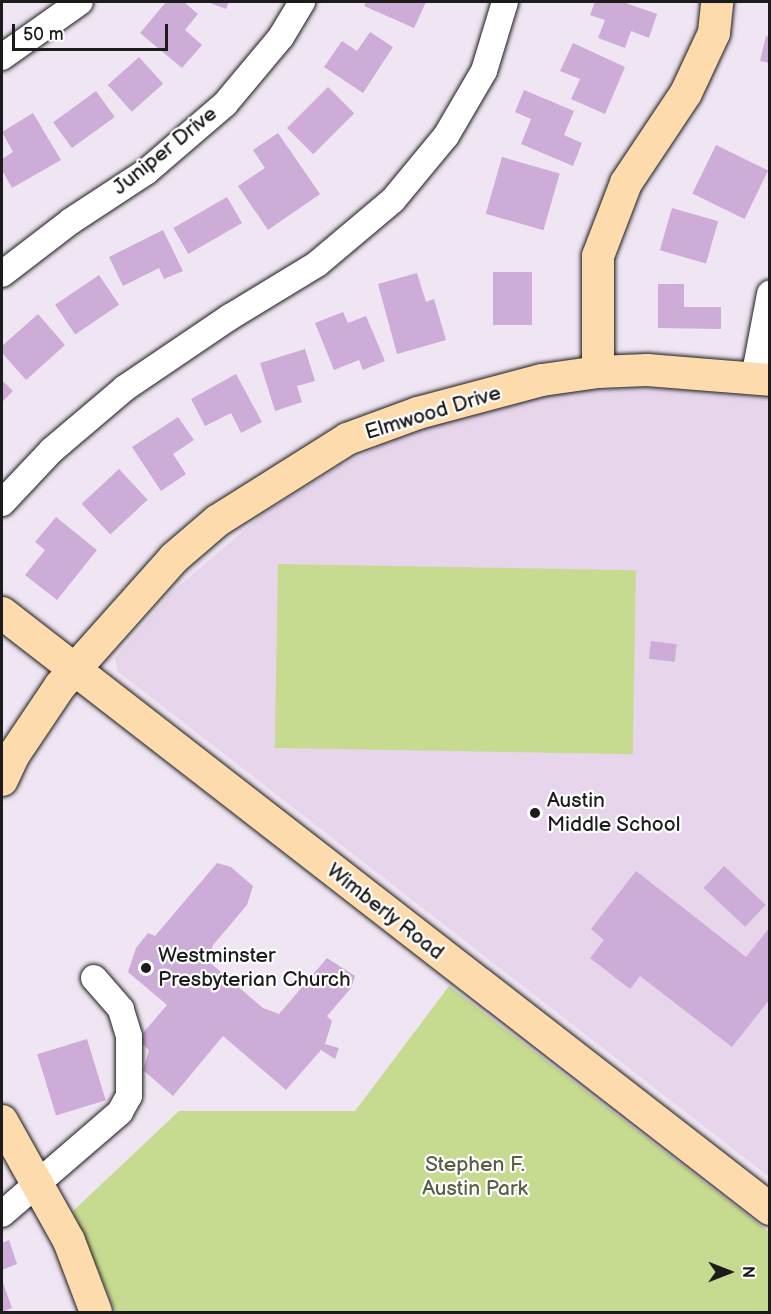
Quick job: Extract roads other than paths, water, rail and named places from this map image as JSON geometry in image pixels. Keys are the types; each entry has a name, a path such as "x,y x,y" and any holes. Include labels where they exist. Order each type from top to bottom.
{"main road":[{"path":"598,372 598,256 626,183 691,83 714,33 717,2"},
{"name":"Elmwood Drive","path":"2,780 43,709 136,597 217,521 338,445 418,413 542,380 598,372 648,370 762,379"},
{"name":"Wimberly Road","path":"2,613 770,1209"},
{"path":"2,1121 36,1186 69,1241 96,1312"}],"street":[{"path":"2,57 80,2"},
{"name":"Juniper Drive","path":"2,274 71,221 146,172 225,104 281,37 302,2"},
{"path":"2,503 52,450 125,388 230,317 317,264 393,200 446,136 484,71 505,2"},
{"path":"762,379 770,294"},
{"path":"2,1214 120,1112 129,1096 129,1036 121,1009 94,978"}],"place":[{"name":"Austin Middle School","path":"535,813"},
{"name":"Westminster Presbyterian Church","path":"146,968"}],"park label":[{"name":"Stephen F. Austin Park","path":"475,1177"}]}
